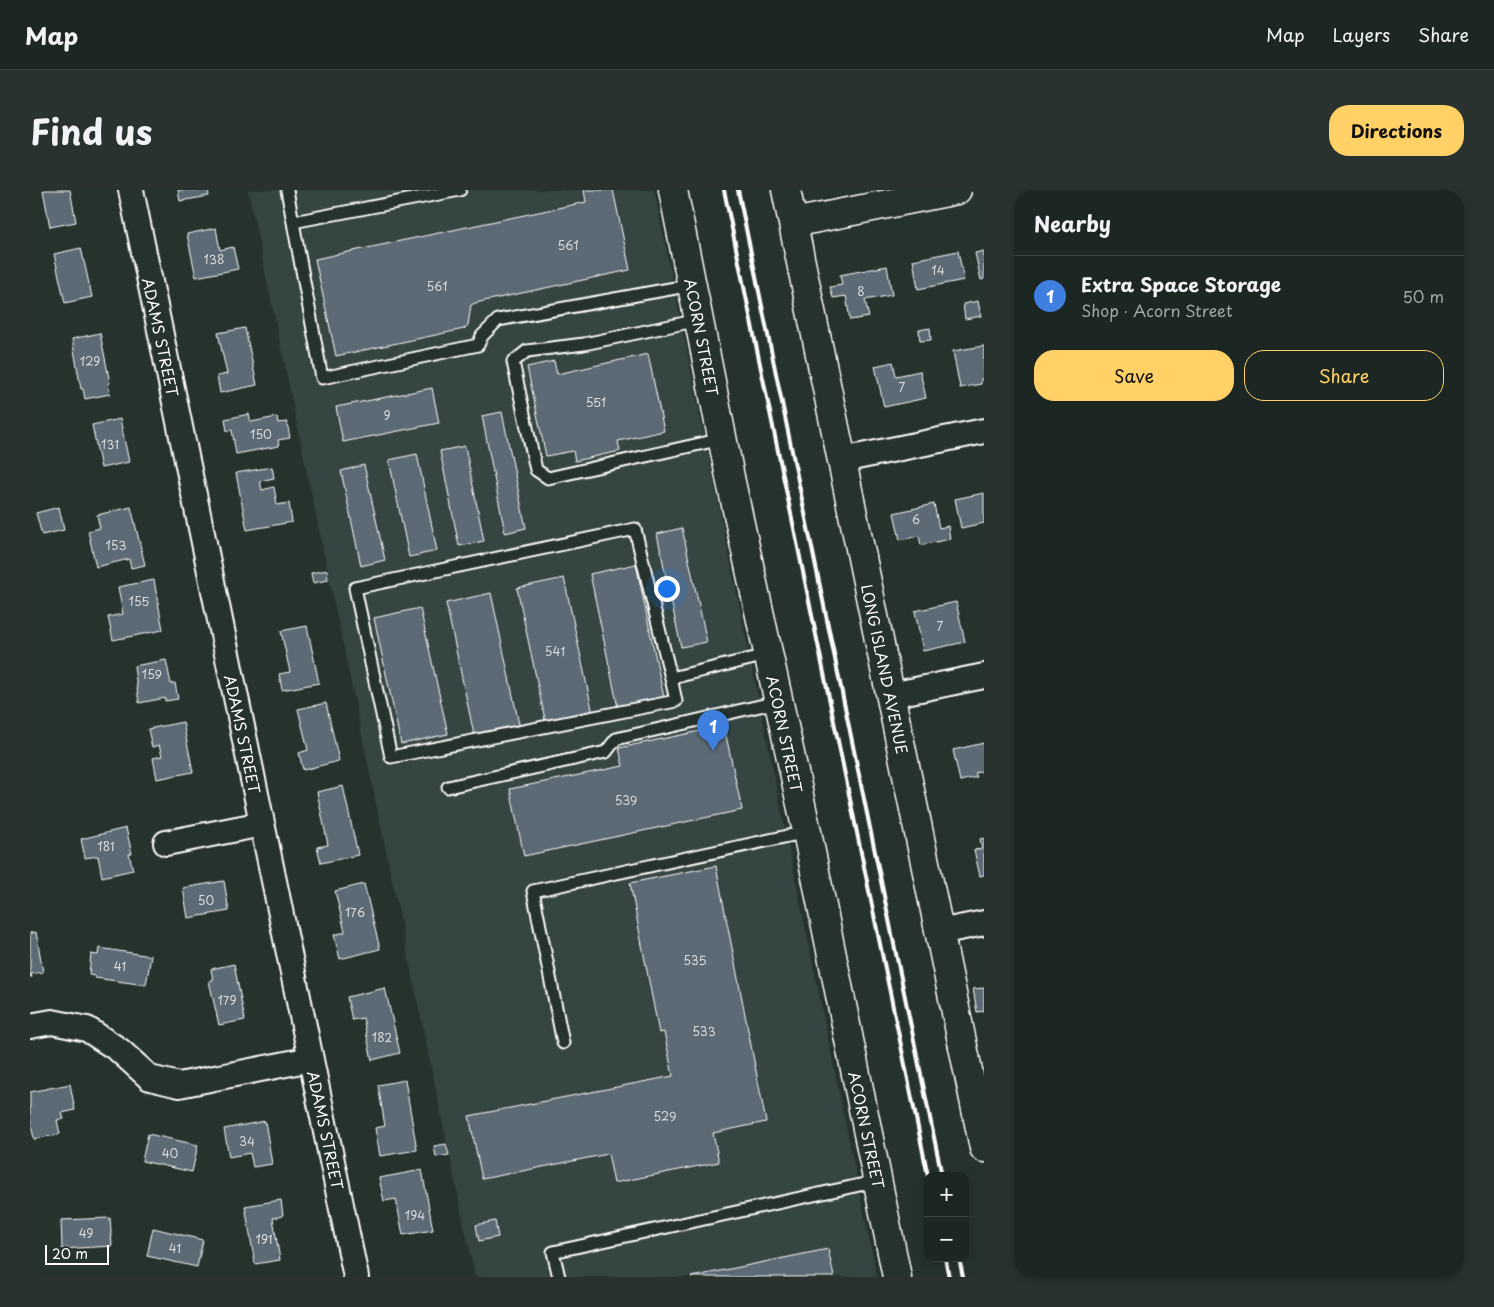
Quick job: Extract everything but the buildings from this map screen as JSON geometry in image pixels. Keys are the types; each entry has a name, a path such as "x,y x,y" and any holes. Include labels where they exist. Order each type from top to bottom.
{"street":[{"name":"ADAMS STREET","path":"131,190 356,1277"},
{"name":"ACORN STREET","path":"673,190 722,439 806,832 897,1277"},
{"name":"LONG ISLAND AVENUE","path":"786,190 984,1148"},
{"path":"793,223 957,190"},
{"path":"842,460 984,431"},
{"path":"890,695 984,676"},
{"path":"166,843 262,824"},
{"path":"939,932 984,923"},
{"path":"30,1026 52,1022 87,1030 119,1050 150,1078 179,1085 311,1059"}],"lane":[{"path":"287,190 322,378 478,345 482,336 498,320 692,285"},
{"path":"293,222 460,190"},
{"path":"699,320 584,344 527,351 513,362 536,470 548,478 722,439"},
{"path":"635,530 671,678 676,701 391,757 355,588 635,530"},
{"path":"671,678 767,655"},
{"path":"448,786 606,752 616,740 777,702"},
{"path":"563,1043 532,890 806,832"},
{"path":"559,1277 554,1252 878,1180"}],"shaded area":[{"path":"248,190 654,190 877,1277 475,1277"}],"railway":[{"path":"724,190 927,1172"},
{"path":"738,190 941,1172"},
{"path":"946,1262 949,1277"},
{"path":"960,1262 963,1277"}],"place":[{"name":"Extra Space Storage","path":"713,751"}]}
